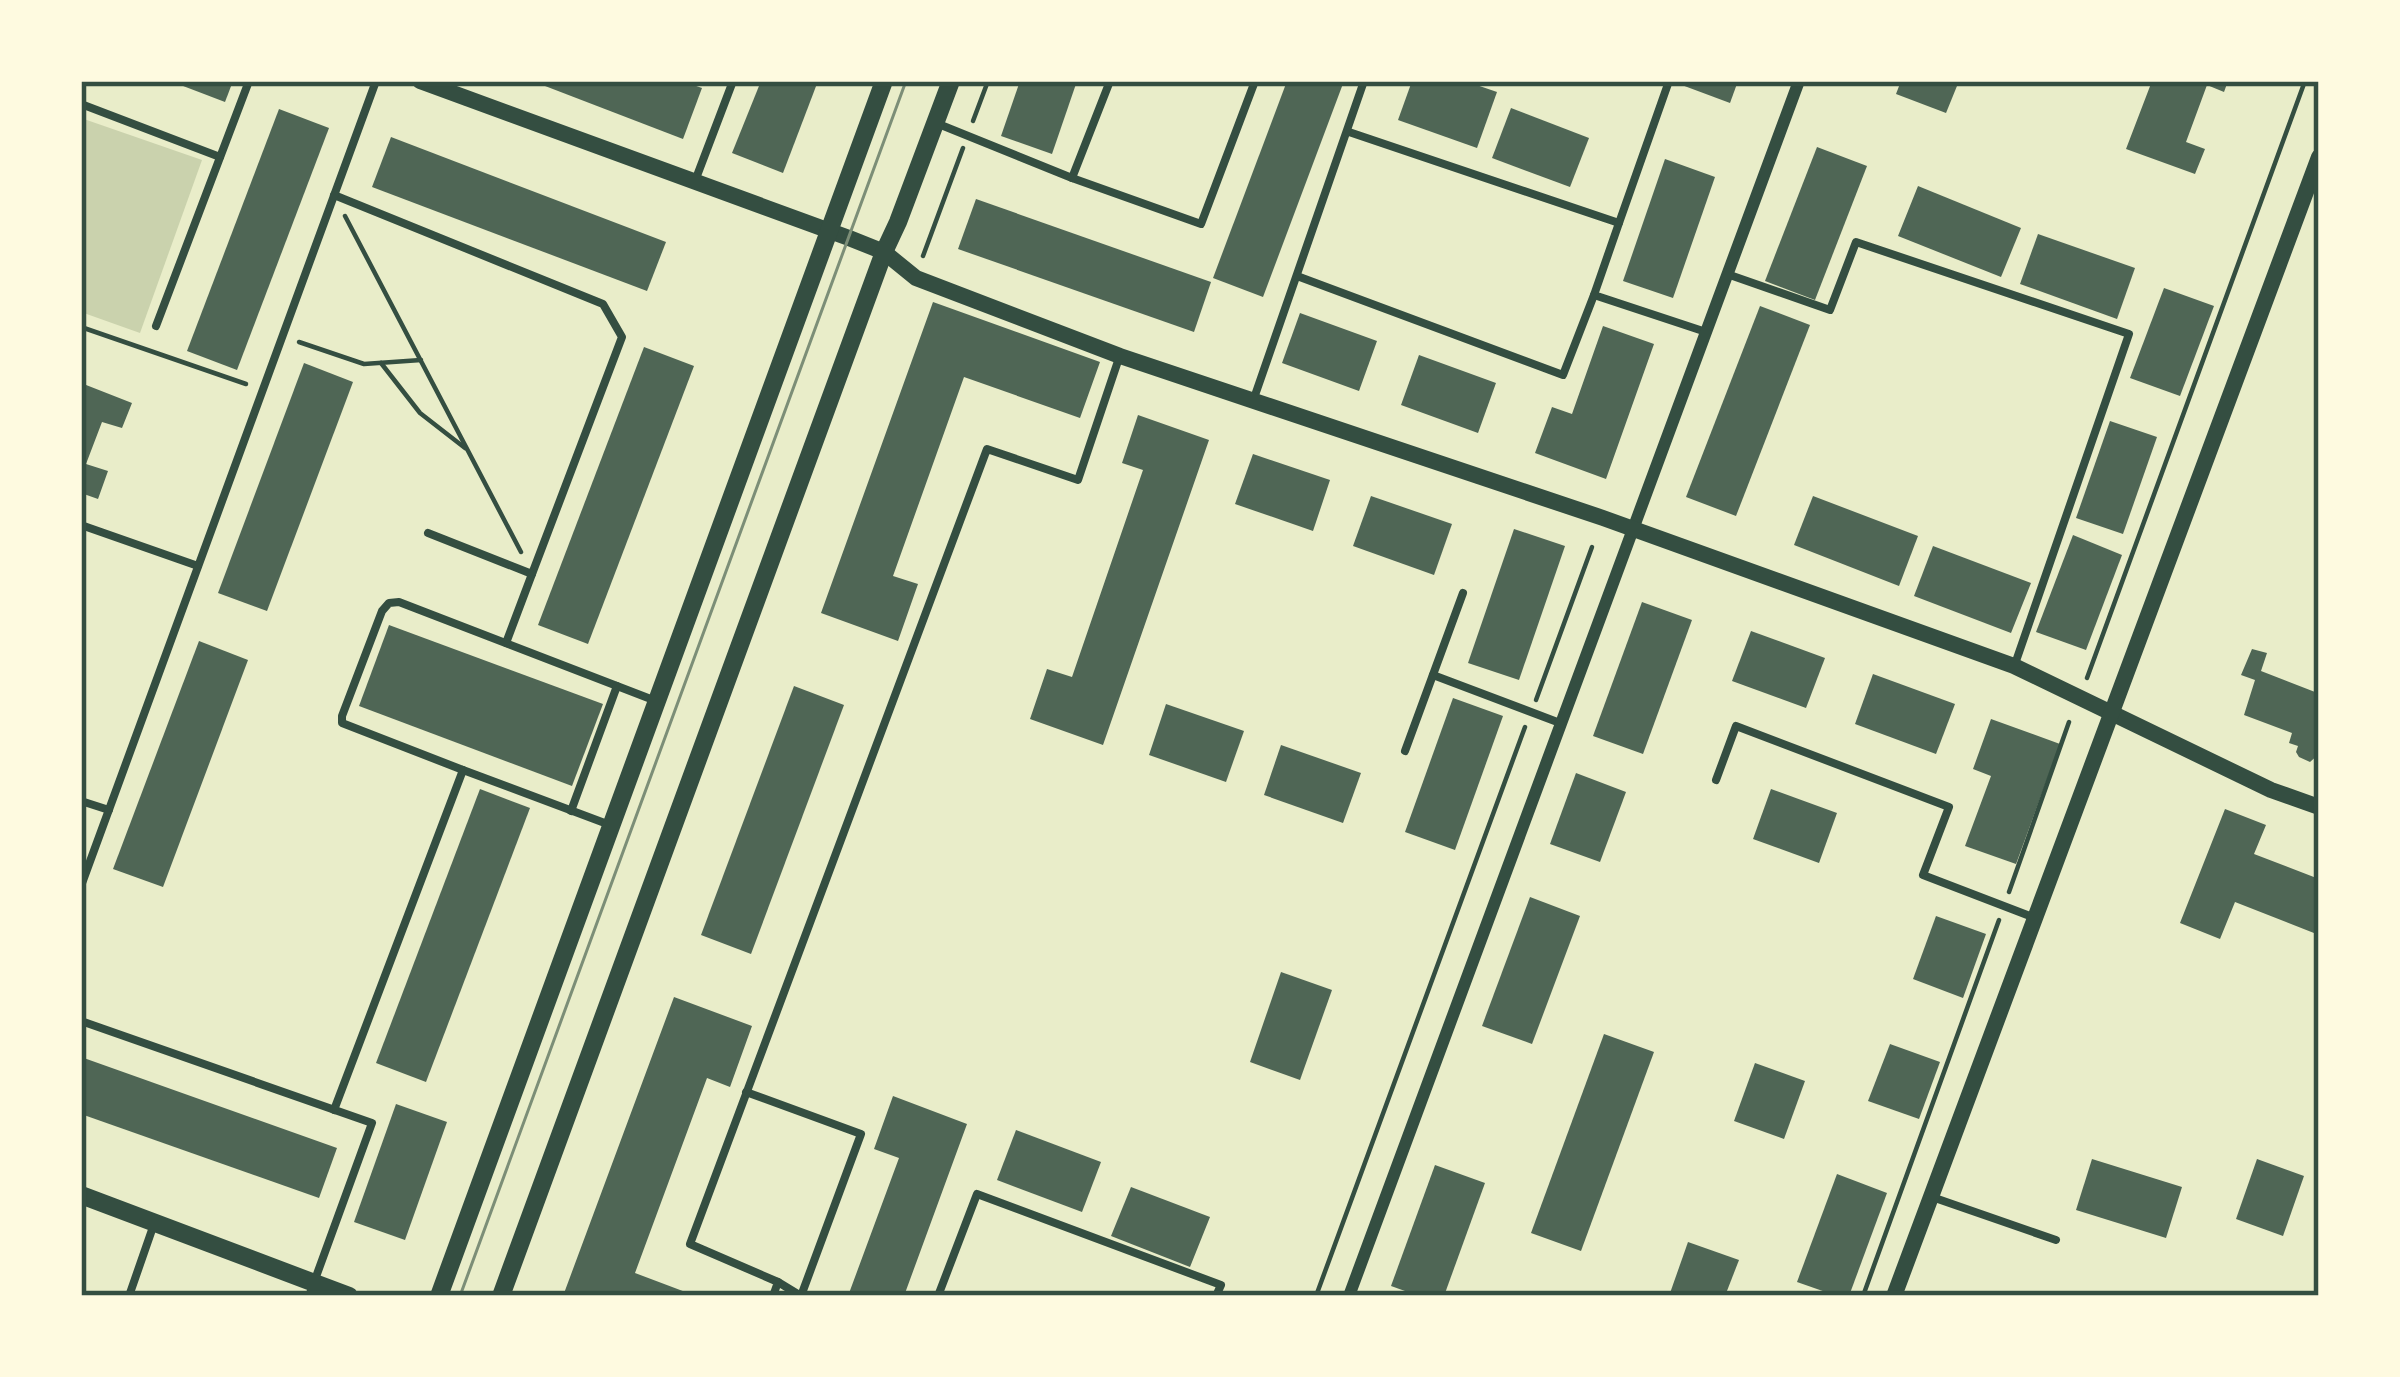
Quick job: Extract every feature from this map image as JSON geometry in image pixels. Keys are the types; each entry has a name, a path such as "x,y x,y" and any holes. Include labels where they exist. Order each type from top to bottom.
{"main road":[{"path":"439,1296 884,81"},
{"path":"500,1296 951,81"},
{"path":"81,1195 311,1289 349,1296"}],"street":[{"path":"420,81 829,230 884,252 916,278 1120,356 1632,529 2014,666 2271,790 2319,807"},
{"path":"1349,1296 1799,81"},
{"path":"1894,1296 2319,157"}],"lane":[{"path":"156,326 249,81"},
{"path":"81,886 376,81"},
{"path":"695,182 733,81"},
{"path":"1072,178 1110,81"},
{"path":"936,123 1201,224 1255,81"},
{"path":"1253,401 1364,81"},
{"path":"1298,276 1563,375 1670,81"},
{"path":"81,104 220,157"},
{"path":"1348,132 1618,223"},
{"path":"334,195 603,304 622,337 506,643"},
{"path":"1727,274 1830,310 1856,242 2129,334 2014,666"},
{"path":"1594,295 1706,332"},
{"path":"746,1092 861,1134 801,1296 689,1244 987,449 1078,480 1120,356"},
{"path":"81,525 198,566"},
{"path":"428,533 532,574"},
{"path":"1405,751 1463,593"},
{"path":"611,826 348,727 341,716 382,610 399,602 657,701"},
{"path":"1433,675 1560,723"},
{"path":"572,811 617,686"},
{"path":"1715,780 1736,726 1948,807 1922,875 2035,918"},
{"path":"334,1110 463,770"},
{"path":"81,801 109,811"},
{"path":"81,1021 372,1124 311,1289"},
{"path":"938,1296 977,1194 1221,1285 1216,1296"},
{"path":"1931,1197 2056,1240"},
{"path":"129,1296 154,1222"},
{"path":"772,1296 778,1282"}],"path":[{"path":"916,278 988,81"},
{"path":"2087,678 2305,81"},
{"path":"334,195 532,574"},
{"path":"81,327 263,390"},
{"path":"283,336 364,364 421,360"},
{"path":"381,363 420,413 467,449"},
{"path":"1316,1296 1592,547"},
{"path":"1863,1296 2069,722"}],"green space":[{"path":"81,118 202,160 140,333 81,312"}],"building":[{"path":"170,81 233,81 225,102"},
{"path":"532,81 682,81 702,88 683,139"},
{"path":"761,81 818,81 783,173 732,153"},
{"path":"1020,81 1077,81 1052,154 1001,136"},
{"path":"1287,81 1344,81 1263,297 1213,278"},
{"path":"1412,81 1465,81 1497,92 1477,148 1398,120"},
{"path":"1671,81 1738,81 1730,103"},
{"path":"1901,81 1959,81 1946,113 1896,94"},
{"path":"2152,81 2228,81 2224,92 2207,85 2186,142 2205,149 2195,174 2126,149"},
{"path":"1511,108 1589,138 1570,187 1492,158"},
{"path":"279,109 329,128 237,370 187,351"},
{"path":"391,137 666,242 647,291 372,187"},
{"path":"1817,147 1867,166 1815,300 1765,281"},
{"path":"1665,159 1715,177 1673,298 1623,281"},
{"path":"1918,186 2021,228 2001,277 1898,236"},
{"path":"976,199 1211,282 1194,332 958,249"},
{"path":"2038,234 2135,268 2117,319 2020,284"},
{"path":"2164,288 2214,306 2180,396 2130,378"},
{"path":"933,302 1100,362 1080,418 964,377 893,576 918,584 898,641 821,613"},
{"path":"1760,306 1810,325 1736,516 1686,497"},
{"path":"1300,313 1377,341 1359,391 1282,363"},
{"path":"1603,326 1654,344 1606,479 1535,453 1552,407 1572,414"},
{"path":"644,347 694,366 588,644 538,625"},
{"path":"1419,355 1496,383 1478,433 1401,405"},
{"path":"304,363 353,382 267,611 218,593"},
{"path":"81,383 132,403 122,428 102,422 86,464 108,471 98,499 81,493"},
{"path":"1138,415 1209,440 1103,745 1030,719 1047,669 1072,677 1143,470 1122,463"},
{"path":"2110,421 2157,437 2123,534 2076,518"},
{"path":"1253,454 1330,480 1313,531 1235,504"},
{"path":"1371,496 1452,524 1434,575 1353,546"},
{"path":"1813,496 1918,536 1899,586 1794,545"},
{"path":"1514,529 1565,546 1519,680 1468,663"},
{"path":"2073,535 2122,555 2086,650 2036,632"},
{"path":"1933,546 2031,583 2011,633 1914,596"},
{"path":"1642,602 1692,620 1643,754 1593,736"},
{"path":"389,625 603,704 572,786 359,706"},
{"path":"1751,631 1825,658 1806,708 1732,681"},
{"path":"199,641 248,660 163,887 113,869"},
{"path":"2252,649 2267,653 2261,671 2315,692 2319,682 2319,754 2310,762 2299,757 2298,746 2289,743 2292,733 2244,715 2255,680 2241,675"},
{"path":"1873,674 1955,704 1936,754 1855,724"},
{"path":"794,686 844,705 751,954 701,935"},
{"path":"1453,698 1503,716 1455,850 1405,832"},
{"path":"1166,704 1244,731 1226,782 1149,755"},
{"path":"1991,719 2060,744 2016,864 1965,846 1991,776 1973,769"},
{"path":"1281,745 1361,773 1343,823 1264,795"},
{"path":"1576,773 1626,792 1600,862 1550,844"},
{"path":"480,789 530,808 426,1082 376,1063"},
{"path":"1771,789 1837,813 1819,863 1753,839"},
{"path":"2225,809 2266,825 2254,854 2319,879 2319,935 2235,902 2220,939 2180,923"},
{"path":"1530,897 1580,916 1532,1044 1482,1026"},
{"path":"1936,916 1986,934 1963,998 1913,979"},
{"path":"1281,972 1332,990 1300,1080 1250,1062"},
{"path":"674,997 752,1026 730,1087 707,1078 635,1273 696,1296 563,1296"},
{"path":"1604,1034 1654,1052 1581,1251 1531,1233"},
{"path":"1890,1044 1940,1062 1919,1119 1868,1101"},
{"path":"81,1057 337,1148 319,1198 81,1114"},
{"path":"1755,1063 1805,1081 1784,1139 1734,1121"},
{"path":"893,1096 967,1124 904,1296 848,1296 899,1158 874,1149"},
{"path":"396,1104 447,1122 405,1240 354,1222"},
{"path":"1016,1130 1101,1162 1082,1212 997,1180"},
{"path":"2092,1159 2182,1187 2166,1238 2076,1210"},
{"path":"2257,1159 2304,1176 2283,1236 2236,1219"},
{"path":"1435,1165 1485,1183 1444,1296 1419,1296 1391,1286"},
{"path":"1837,1174 1887,1193 1849,1296 1797,1282"},
{"path":"1131,1187 1210,1217 1190,1267 1111,1236"},
{"path":"1688,1242 1739,1260 1725,1296 1669,1296"}],"tram line":[{"path":"460,1296 906,81"}]}
